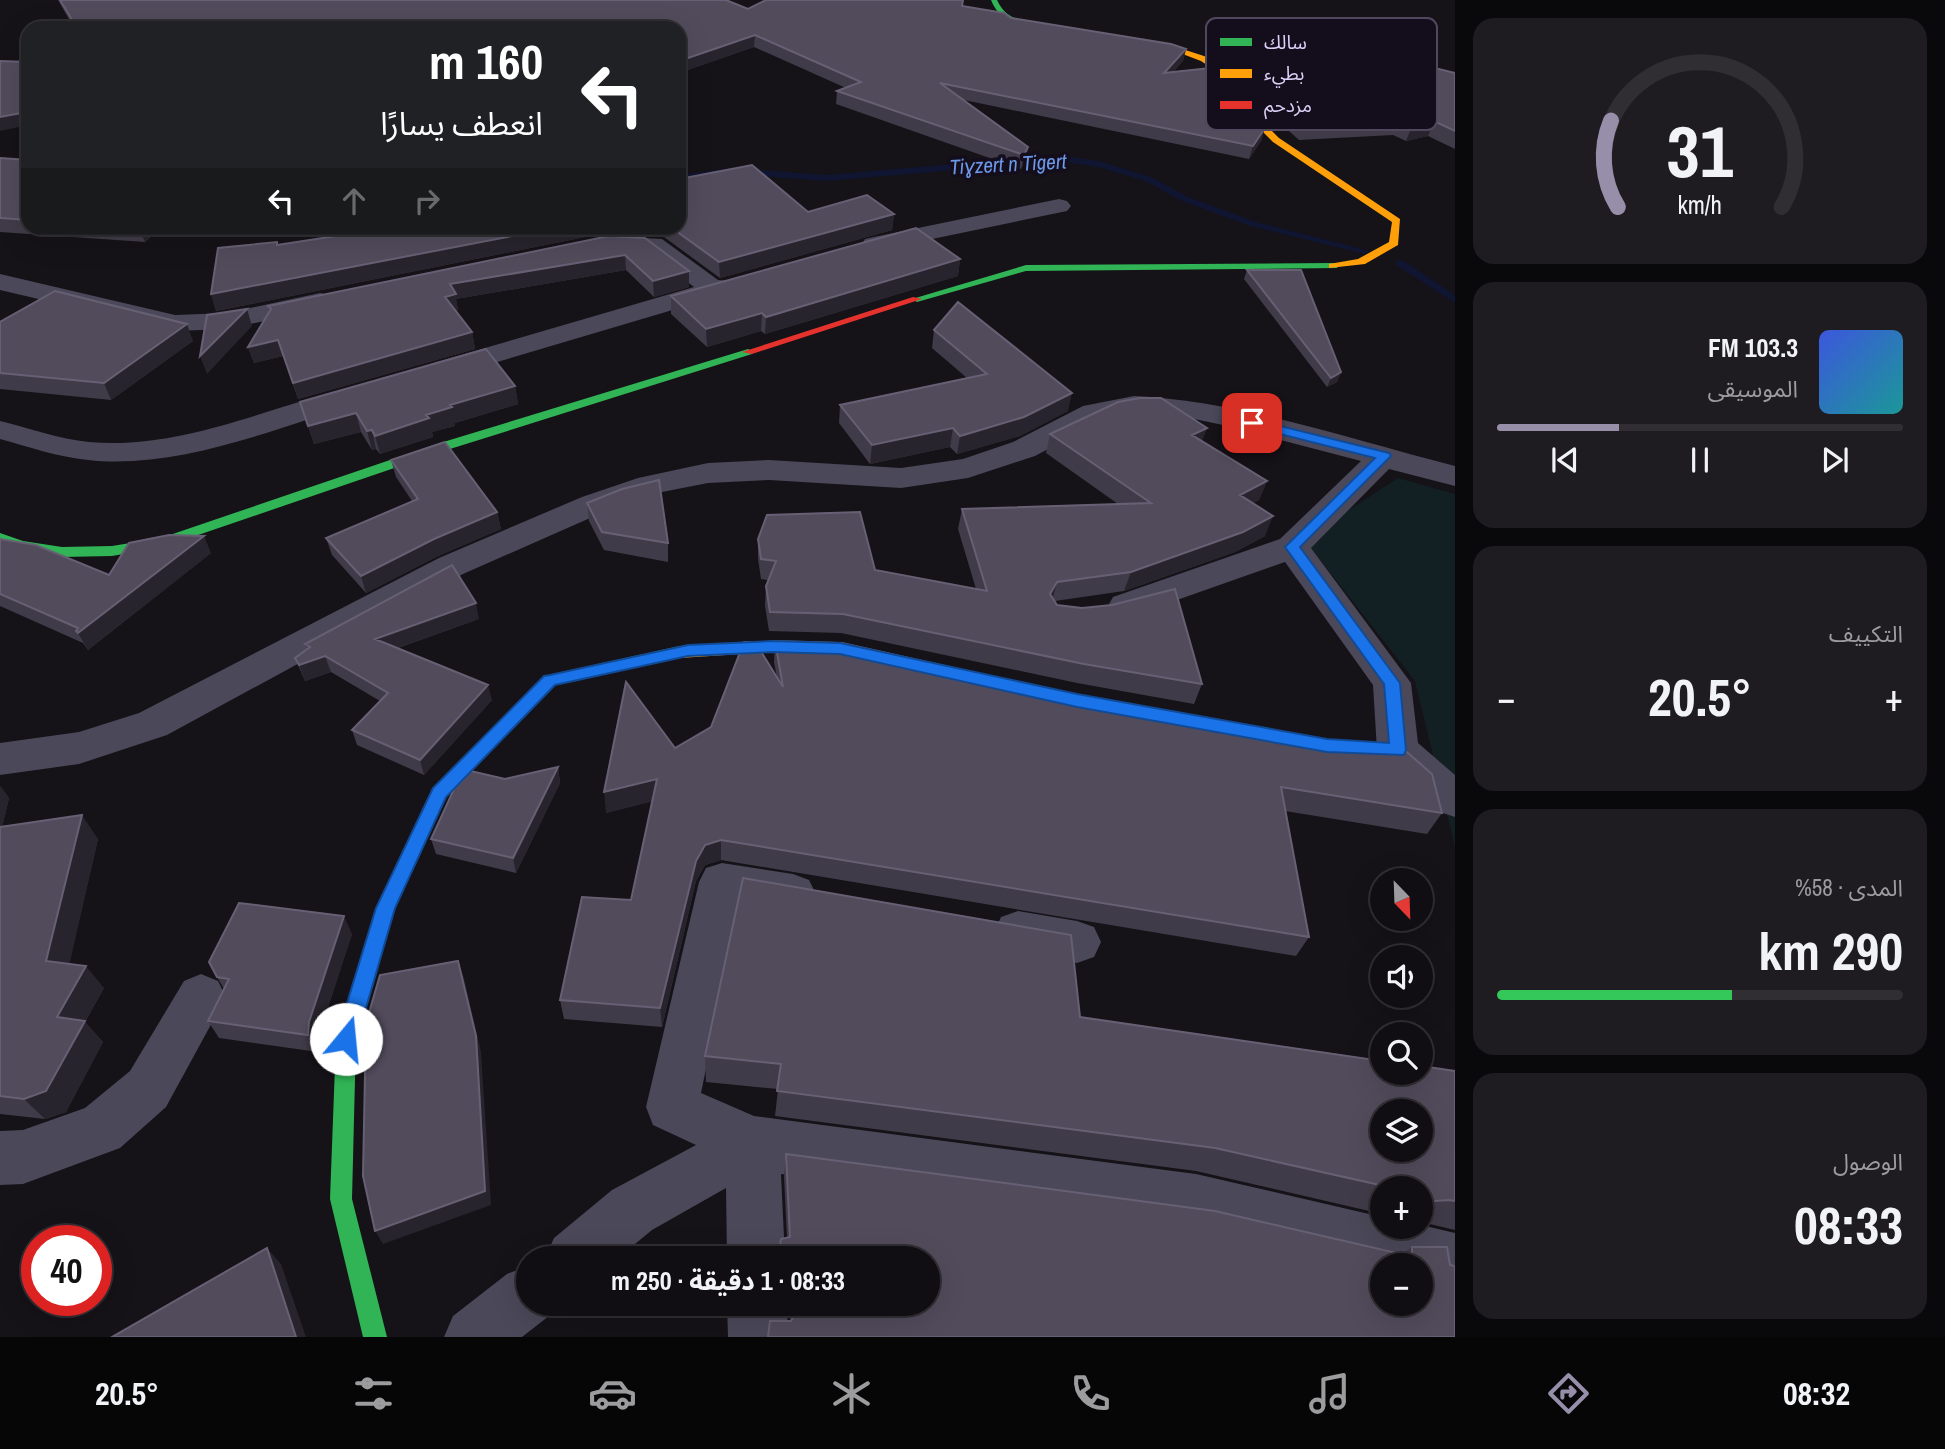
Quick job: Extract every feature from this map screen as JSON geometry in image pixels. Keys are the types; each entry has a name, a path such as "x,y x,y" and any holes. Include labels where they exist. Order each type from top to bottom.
{"street":[{"path":"994,0 995,6 1006,19 1060,31"},
{"path":"1114,39 1173,48 1206,61"},
{"path":"0,537 20,545 62,552 112,551 163,542 445,446 953,288 1026,268 1323,268 1361,262 1394,243 1396,221 1276,140 1266,130"},
{"path":"845,252 885,241 1059,206"},
{"path":"415,377 727,285 653,244 610,242 587,246"},
{"path":"0,282 80,303 175,323 227,321 350,295"},
{"path":"0,430 89,451 146,452 203,439 375,389"},
{"path":"0,759 79,747 153,724 451,566 594,504 649,485 708,473 769,470 901,478 968,468 1024,449 1094,412 1135,405 1180,407 1384,456 1455,476"},
{"path":"1091,610 1129,606 1292,547 1384,456"},
{"path":"1292,547 1392,683 1392,750 1455,800"},
{"path":"375,1337 341,1199 346,1039 386,908 439,793 550,680 688,650 772,647 840,649"},
{"path":"831,901 722,882 672,1107 753,1143 1196,1202 1455,1262"},
{"path":"981,926 1077,942"},
{"path":"0,1158 23,1157 101,1129 148,1089 201,997"},
{"path":"588,1246 632,1210 753,1143"},
{"path":"753,1143 756,1246"},
{"path":"474,1337 516,1304"},
{"path":"757,1316 758,1337"}],"shaded area":[{"path":"1398,478 1455,494 1455,847 1415,681 1304,539"}],"building":[{"path":"60,0 726,0 748,9 766,0 963,0 962,6 1004,13 1011,18 1171,44 1186,49 1164,73 1206,68 1206,130 1264,130 1253,146 940,83 1028,147 1024,155 837,91 861,82 755,35 686,59 686,21 73,21"},
{"path":"0,61 21,62 21,113 0,117"},
{"path":"1437,69 1455,73 1455,131 1437,122"},
{"path":"0,158 21,160 21,220 0,218"},
{"path":"752,165 808,212 867,195 894,214 719,262 682,235 686,235 686,178"},
{"path":"916,228 960,259 766,317 762,313 706,329 671,296"},
{"path":"342,235 518,235 211,294 218,248 277,242 277,245"},
{"path":"609,236 645,238 689,271 653,281 625,255 450,284 456,294 445,297 472,332 293,383 278,340 248,347 271,309 268,306"},
{"path":"1247,270 1301,270 1341,372 1331,378"},
{"path":"55,291 187,324 104,383 0,373 0,322"},
{"path":"958,302 1072,393 1024,417 960,436 953,428 872,445 840,405 987,374 934,330"},
{"path":"247,309 200,356 207,315"},
{"path":"486,349 515,386 450,405 452,407 426,415 429,418 375,436 372,430 367,431 356,413 308,426 300,402"},
{"path":"1161,398 1207,428 1192,435 1267,481 1240,495 1273,516 1243,532 1131,572 1057,582 1050,594 1057,605 1082,608 1112,605 1175,589 1202,684 1084,664 843,614 770,612 766,586 776,561 761,559 758,539 767,515 860,512 875,570 987,591 962,509 1151,503 1050,434 1118,402"},
{"path":"445,442 497,512 434,539 361,576 326,538 418,499 391,460"},
{"path":"659,480 668,543 602,532 587,503 622,489"},
{"path":"169,535 204,536 78,633 78,628 0,594 0,539 36,545 109,575 129,543"},
{"path":"452,565 476,603 375,639 488,685 420,760 352,730 388,693 325,656 299,665 295,658 310,647 305,644"},
{"path":"775,641 842,643 1083,697 1339,743 1401,747 1432,774 1442,813 1281,787 1309,937 721,840 705,845 696,861 660,1008 560,1000 582,897 631,900 657,779 604,792 626,682 675,748 711,727 744,642 755,642 783,687"},
{"path":"558,767 513,858 431,839 454,789 471,771 505,779"},
{"path":"82,815 46,961 86,966 57,1017 85,1021 46,1091 24,1099 0,1096 0,827"},
{"path":"743,878 1071,935 1080,1017 1370,1059 1370,1085 1433,1085 1433,1068 1455,1071 1455,1201 1433,1201 1433,1176 1370,1176 1370,1183 1215,1148 777,1091 781,1064 705,1056"},
{"path":"239,903 344,916 309,1022 308,1035 208,1021 229,979 217,977 209,962"},
{"path":"458,961 476,1036 485,1191 375,1231 363,1176 366,1023 380,975"},
{"path":"786,1154 1215,1211 1396,1253 1370,1253 1370,1316 1433,1316 1433,1253 1412,1253 1412,1247 1447,1247 1450,1265 1455,1266 1455,1337 768,1337 770,1321 791,1321 793,1316 940,1316 940,1246 780,1246 781,1239 790,1237"},
{"path":"267,1248 296,1337 112,1337"}],"waterway":[{"name":"Tiɣzert n Tigert","path":"0,64 21,62"},
{"name":"Tiɣzert n Tigert","path":"686,177 733,171 827,178 1058,158 1099,164 1148,179 1185,199 1253,224 1365,251"},
{"name":"Tiɣzert n Tigert","path":"1400,263 1455,300"}],"traffic: fast":[{"path":"994,0 997,8 1008,19 1023,25 1048,29"},
{"path":"917,299 1026,268 1333,266"},
{"path":"0,537 20,545 62,552 112,551 163,542 445,446 748,352"},
{"path":"375,1337 341,1199 346,1039 386,908 439,793 550,680 680,652"}],"traffic: slow":[{"path":"1135,42 1173,48 1206,61"},
{"path":"1266,130 1276,140 1397,221 1394,243 1361,262 1333,266"},
{"path":"680,652 772,647 828,649"}],"traffic: jam":[{"path":"748,352 917,299"}],"route":[{"path":"346,1039 386,908 439,793 550,680 688,650 772,647 840,649 1077,701 1327,746 1398,750 1392,683 1292,547 1384,456 1252,423"}]}
